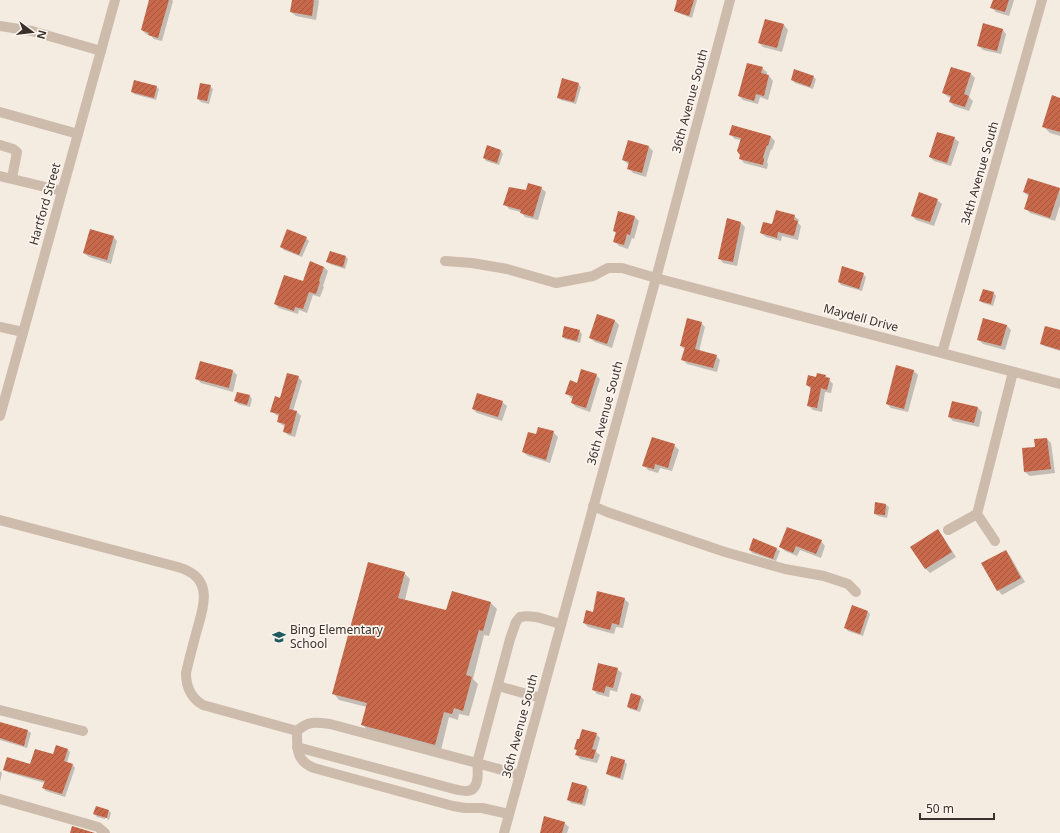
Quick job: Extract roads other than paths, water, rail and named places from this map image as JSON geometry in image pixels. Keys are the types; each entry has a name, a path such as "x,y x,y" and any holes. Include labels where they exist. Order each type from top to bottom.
{"street":[{"name":"Hartford Street","path":"0,416 115,0"},
{"name":"36th Avenue South","path":"504,833 656,278 730,0"},
{"name":"34th Avenue South","path":"942,353 1042,0"},
{"path":"0,26 32,31 101,51"},
{"path":"0,112 78,134"},
{"path":"0,145 13,148 17,152 12,178"},
{"path":"0,176 62,191"},
{"name":"Maydell Drive","path":"444,261 472,263 507,269 556,283 593,276 608,268 622,268 1060,384"},
{"path":"0,327 23,332"},
{"path":"994,541 977,514 1013,372"},
{"path":"593,506 725,552 785,569 824,576 848,584 856,592"},
{"path":"948,530 977,514"},
{"path":"0,520 174,566 186,570 194,575 200,582 204,599 203,610 186,673 186,682 190,692 196,701 203,706 297,732"},
{"path":"297,747 454,790 468,791 474,788 478,779 477,763 510,639 516,622 520,617 532,616 561,624"},
{"path":"498,686 541,698"},
{"path":"0,710 83,731"},
{"path":"509,814 482,808 452,806 306,765 300,758 297,747 297,732 306,724 316,722 330,724 520,775"},
{"path":"0,799 98,827 105,833"}],"place":[{"name":"Bing Elementary School","path":"279,637"}]}
